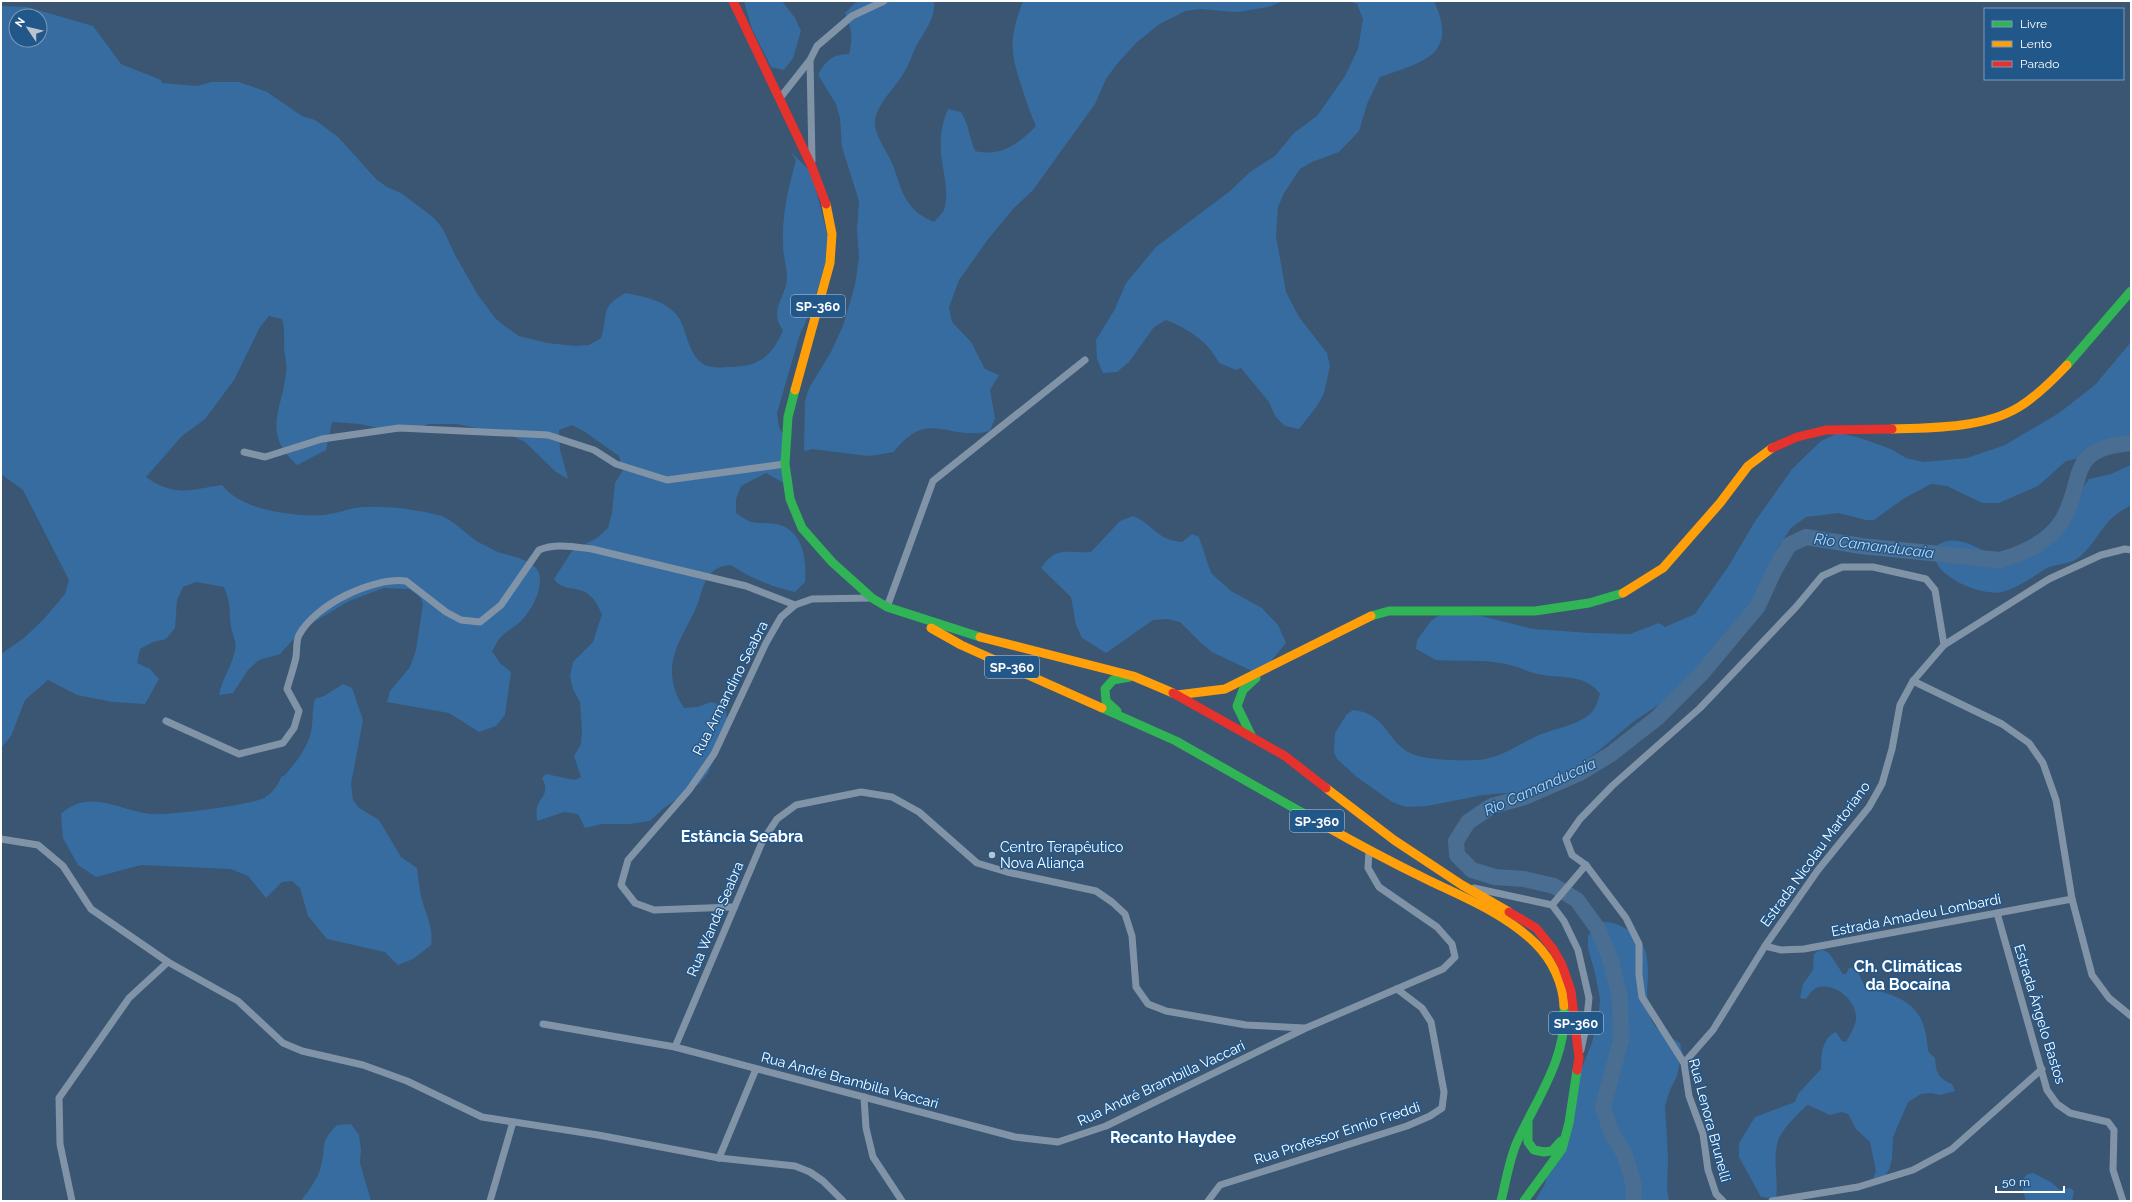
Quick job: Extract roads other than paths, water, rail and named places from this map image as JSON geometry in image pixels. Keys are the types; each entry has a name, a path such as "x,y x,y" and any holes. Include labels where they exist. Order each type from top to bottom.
{"main road":[{"name":"SP-360","path":"734,1 812,167 829,215 832,234 830,263 788,417 785,464 790,499 802,528 832,562 872,598 887,607 967,634 1133,676 1177,695 1285,756 1394,840 1462,885 1536,928 1553,948 1562,965 1571,991 1580,1058 1569,1124 1562,1149 1524,1201"},
{"path":"1177,695 1204,694 1225,689 1367,617 1389,611 1535,611 1589,603 1622,593 1662,568 1720,503 1748,466 1767,450 1797,437 1826,430 1933,428 1987,420 2018,408 2049,385 2131,291"},
{"name":"SP-360","path":"907,615 962,645 1120,714 1176,741 1369,851 1457,894 1515,926 1536,944 1548,958 1562,990 1565,1019 1556,1063 1530,1112 1516,1144 1501,1201"},
{"path":"1252,737 1237,706 1243,690 1263,671"},
{"path":"1120,714 1106,701 1105,689 1114,680 1133,676"},
{"path":"1530,1112 1527,1141 1530,1147 1539,1152 1552,1151 1559,1143 1569,1124"}],"street":[{"path":"780,98 810,60 817,46 852,16 884,1"},
{"path":"810,60 812,167"},
{"path":"887,607 933,481 1085,360"},
{"path":"244,452 265,457 322,439 399,428 548,435 594,450 616,464 667,480 785,464"},
{"path":"166,721 239,754 283,743 294,728 299,710 287,689 296,657 298,636 315,615 322,609 366,586 390,580 398,580 406,581 446,612 461,620 480,622 501,605 539,550 547,546 575,547 592,550 684,571 751,587 795,605"},
{"name":"Estrada Nicolau Martoriano","path":"1684,1063 1713,1030 1764,946 1818,870 1869,807 1882,784 1892,749 1900,705 1913,681 1944,645 2049,579 2101,555 2125,549 2131,550"},
{"name":"Rua Lenora Brunelli","path":"1723,1201 1716,1194 1708,1170 1703,1134 1689,1096 1684,1063 1642,997 1639,975 1639,944 1626,918 1586,865 1572,855 1566,839 1580,819 1612,786 1700,708 1796,607 1822,576 1842,568 1873,567 1926,580 1935,590 1944,645"},
{"name":"Rua Armandino Seabra","path":"733,907 654,910 635,903 621,885 628,860 689,790 714,754 766,643 782,617 795,605 812,599 872,598"},
{"path":"1913,681 2002,724 2029,742 2044,763 2056,800 2072,899 2092,975 2109,998 2131,1016"},
{"name":"Rua Wanda Seabra","path":"675,1047 762,840 777,819 796,805 861,792 892,797 919,812 977,863 1007,872 1096,890 1125,914 1132,936 1136,988 1148,1004 1166,1011 1246,1025 1306,1028"},
{"path":"1,839 38,845 63,866 91,909 168,962 238,1001 283,1043 302,1051 363,1065 407,1081 482,1117 598,1135 719,1158 802,1169 823,1181 843,1201"},
{"name":"Rua André Brambilla Vaccari","path":"543,1024 675,1047 1015,1137 1058,1142 1106,1126 1306,1028 1444,969 1455,957 1452,944 1437,928 1379,887 1368,868 1369,851"},
{"path":"1552,905 1586,865"},
{"path":"1462,885 1552,905 1564,921 1578,950 1589,998 1586,1027 1580,1058"},
{"name":"Estrada Amadeu Lombardi","path":"1764,946 1781,950 1804,949 2072,899"},
{"name":"Estrada Ângelo Bastos","path":"1997,913 2047,1090 2057,1104 2070,1113 2108,1122 2114,1130 2113,1170 2123,1201"},
{"path":"72,1201 60,1144 59,1098 130,998 168,962"},
{"name":"Rua Professor Ennio Freddi","path":"1208,1201 1220,1185 1407,1126 1430,1116 1442,1108 1444,1092 1431,1022 1422,1008 1397,989"},
{"path":"719,1158 756,1069"},
{"path":"1772,1201 1858,1187 1912,1170 1952,1149 2042,1069"},
{"path":"864,1097 866,1128 873,1158 902,1201"},
{"path":"490,1201 513,1122"}],"waterway":[{"name":"Rio Camanducaia","path":"1633,1201 1634,1186 1625,1155 1611,1132 1603,1107 1621,1040 1620,998 1611,961 1598,929 1577,900 1554,886 1524,879 1495,877 1472,870 1457,855 1456,841 1468,822 1492,806 1525,797 1580,773 1611,754 1657,718 1702,673 1758,606 1774,571 1789,545 1806,537 1861,546 2000,560 2036,546 2058,527 2070,504 2077,478 2087,459 2096,452 2110,446 2131,443"}],"place":[{"name":"Centro Terapêutico Nova Aliança","path":"992,855"}],"district":[{"name":"Estância Seabra","path":"742,836"},
{"name":"Ch. Climáticas da Bocaína","path":"1908,975"},
{"name":"Recanto Haydee","path":"1173,1137"}]}
